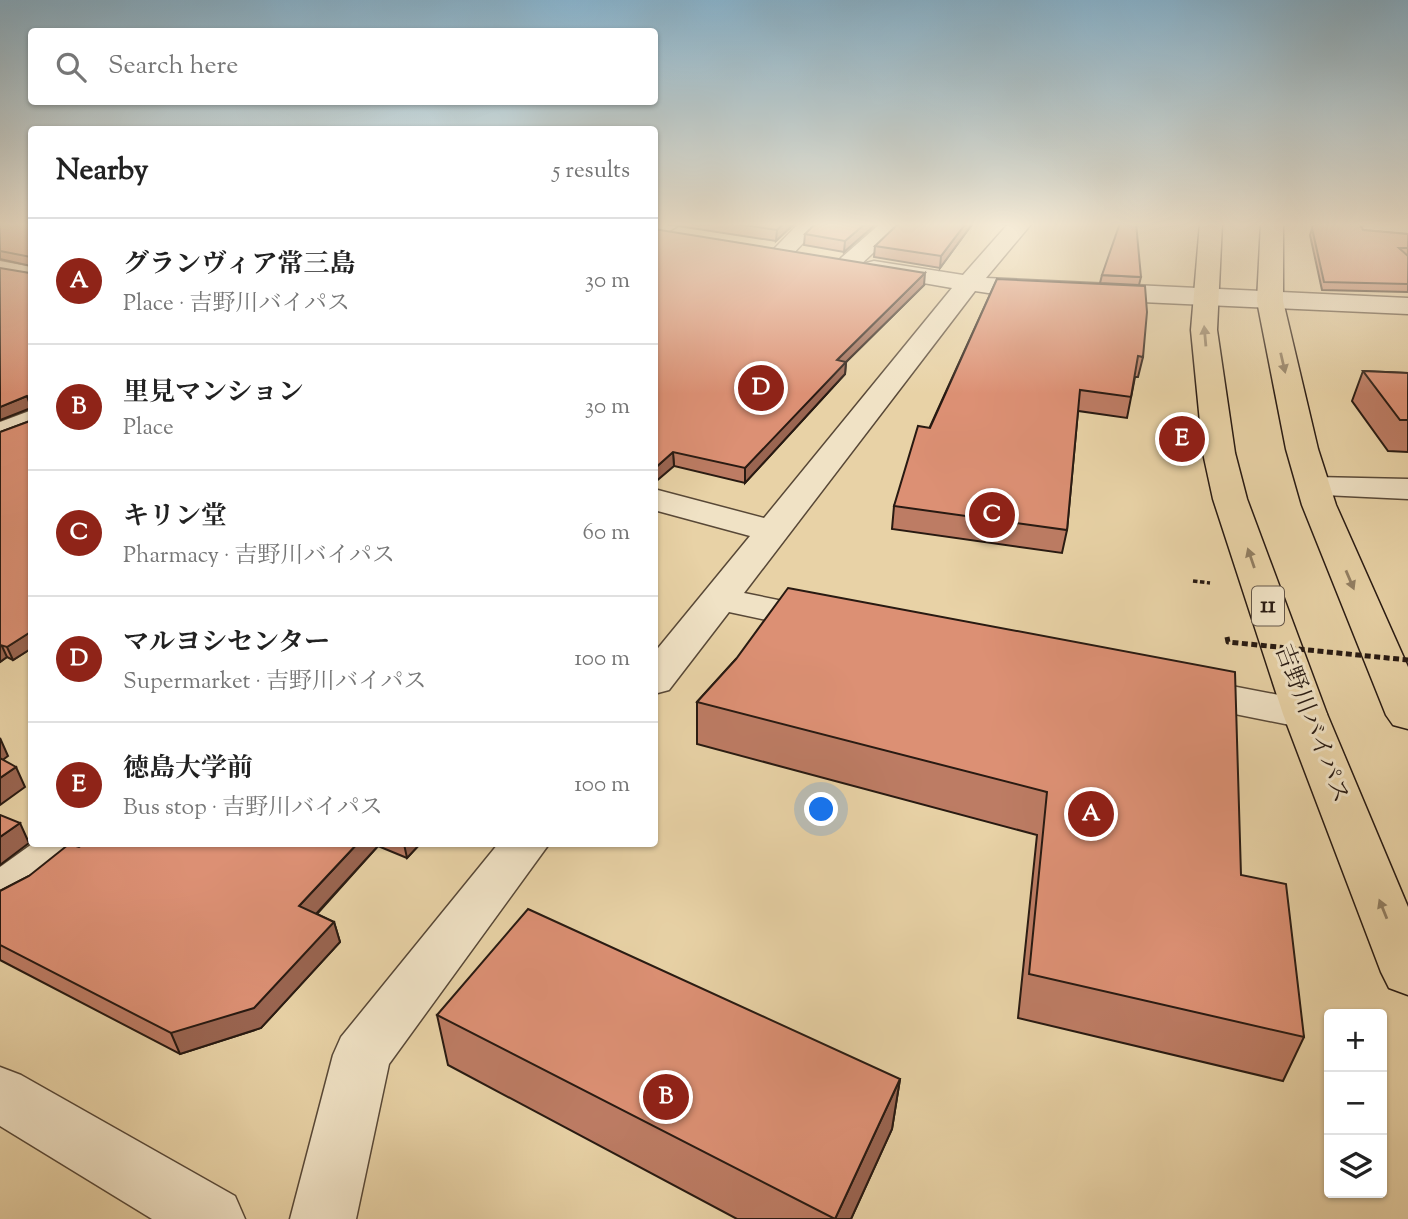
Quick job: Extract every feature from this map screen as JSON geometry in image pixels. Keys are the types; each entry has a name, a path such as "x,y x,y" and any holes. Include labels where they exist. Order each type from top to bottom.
{"highway":[{"name":"吉野川バイパス","path":"1206,280 1204,330 1219,453 1227,487 1305,714 1408,972"},
{"path":"1271,280 1270,301 1302,449 1345,569 1408,715"}],"street":[{"path":"945,280 1008,289 1408,306"},
{"path":"658,676 972,280"},
{"path":"0,434 28,421"},
{"path":"1315,487 1408,489"},
{"path":"658,500 774,532"},
{"path":"719,599 853,626"},
{"path":"1148,684 1305,714"},
{"path":"0,894 62,847"},
{"path":"323,1219 362,1055 523,847"},
{"path":"0,1094 212,1219"}],"path":[{"path":"1193,581 1210,583 1213,592"},
{"path":"1227,637 1228,642 1408,660"}],"building":[{"path":"0,280 28,280 28,397 0,407"},
{"path":"658,280 918,280 837,360 846,362 745,468 673,452 658,465"},
{"path":"997,280 1145,286 1147,312 1143,357 1138,356 1131,397 1080,390 1067,530 894,506 918,426 930,428"},
{"path":"1324,280 1408,280 1408,284"},
{"path":"1363,371 1408,373 1408,420 1400,420"},
{"path":"28,422 28,634 7,647 0,645 0,432"},
{"path":"788,588 1235,672 1241,875 1286,884 1304,1037 1029,974 1047,792 697,702 736,659"},
{"path":"0,758 16,767 0,778"},
{"path":"0,815 20,823 0,837"},
{"path":"65,847 354,847 299,906 334,922 254,1008 171,1033 0,945 0,891 29,876"},
{"path":"528,909 900,1079 835,1219 437,1015"}],"place":[{"name":"マルヨシセンター","path":"761,388"},
{"name":"徳島大学前","path":"1182,439"},
{"name":"キリン堂","path":"992,515"},
{"name":"グランヴィア常三島","path":"1091,814"},
{"name":"里見マンション","path":"666,1097"}]}
